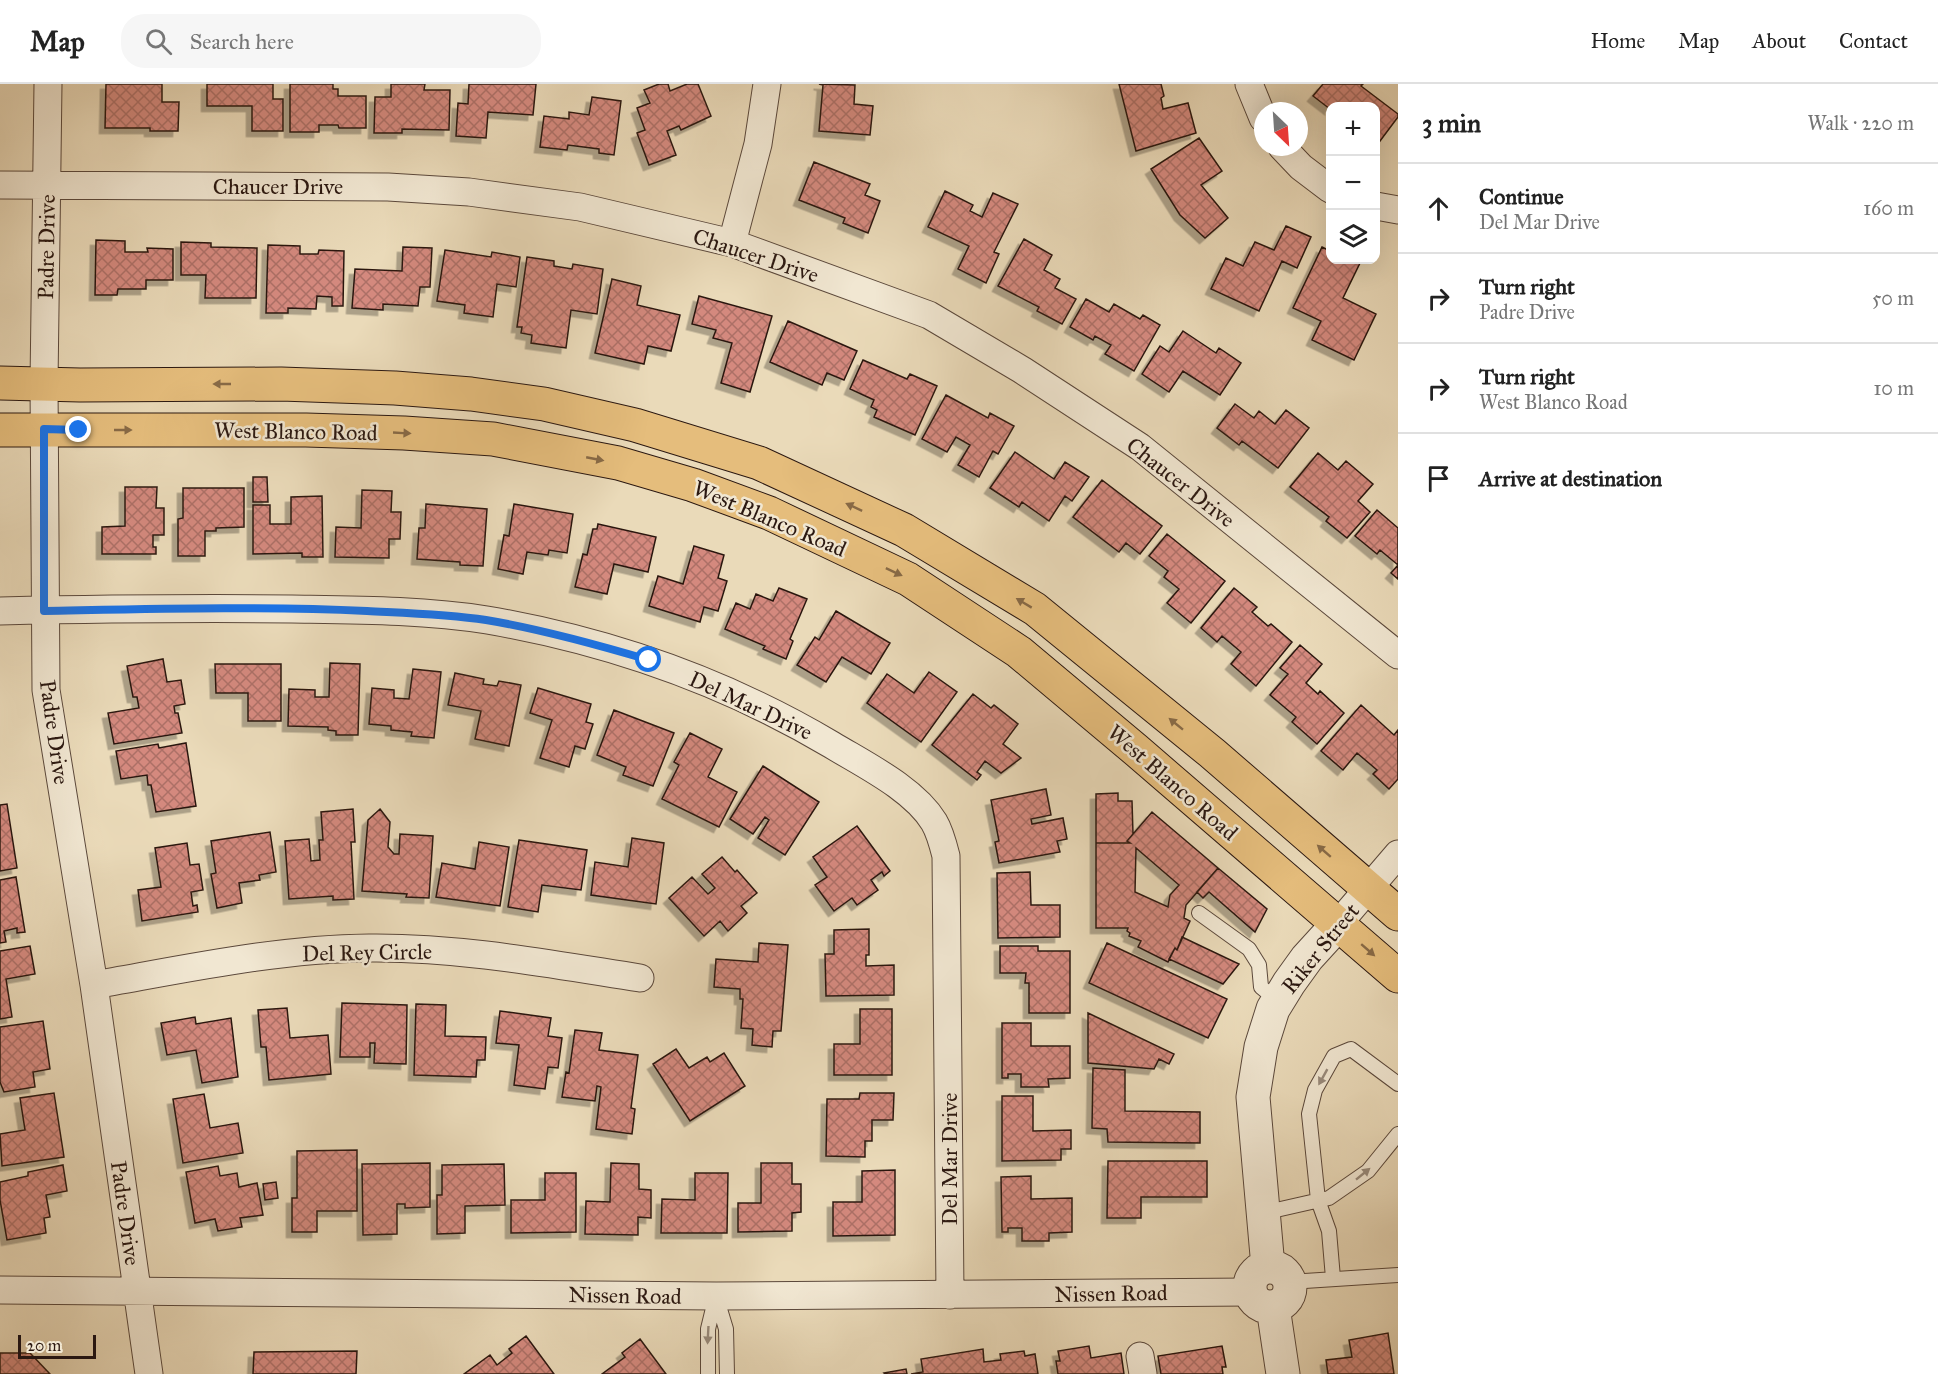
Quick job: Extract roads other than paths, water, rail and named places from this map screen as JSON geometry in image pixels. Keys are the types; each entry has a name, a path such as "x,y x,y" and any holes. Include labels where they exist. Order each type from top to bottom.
{"main road":[{"name":"West Blanco Road","path":"0,383 281,384 395,388 471,394 544,404 635,424 759,463 904,530 1035,609 1212,753 1398,914"},
{"name":"West Blanco Road","path":"0,430 306,430 493,439 618,463 769,513 908,579 1019,652 1398,976"}],"street":[{"name":"Padre Drive","path":"48,84 44,383 46,690 94,985 149,1374"},
{"path":"732,243 758,144 767,84"},
{"path":"1249,84 1256,102"},
{"path":"1291,156 1326,186"},
{"name":"Chaucer Drive","path":"0,185 388,186 470,192 580,207 732,243 929,315 1022,370 1140,447 1398,655"},
{"path":"1380,208 1398,210"},
{"name":"Del Mar Drive","path":"0,611 332,610 442,615 485,620 590,642 698,678 809,732 872,768 900,788 934,821 946,855 950,1295"},
{"name":"Riker Street","path":"1283,1374 1270,1287 1253,1097 1261,1047 1273,1009 1288,982 1398,854"},
{"name":"Del Rey Circle","path":"94,985 248,958 313,950 370,948 480,954 640,978"},
{"name":"Nissen Road","path":"0,1290 716,1296 950,1295 1270,1287"}],"lane":[{"path":"1199,913 1249,949 1259,965 1261,987 1278,1001"},
{"path":"1333,1278 1329,1231 1318,1200 1309,1114 1315,1090 1334,1056 1351,1049 1398,1084"},
{"path":"1263,1213 1329,1198 1368,1171 1398,1134"},
{"path":"1270,1287 1333,1278 1398,1275"},
{"path":"708,1374 708,1329 716,1296"},
{"path":"716,1296 726,1329 727,1374"}]}
